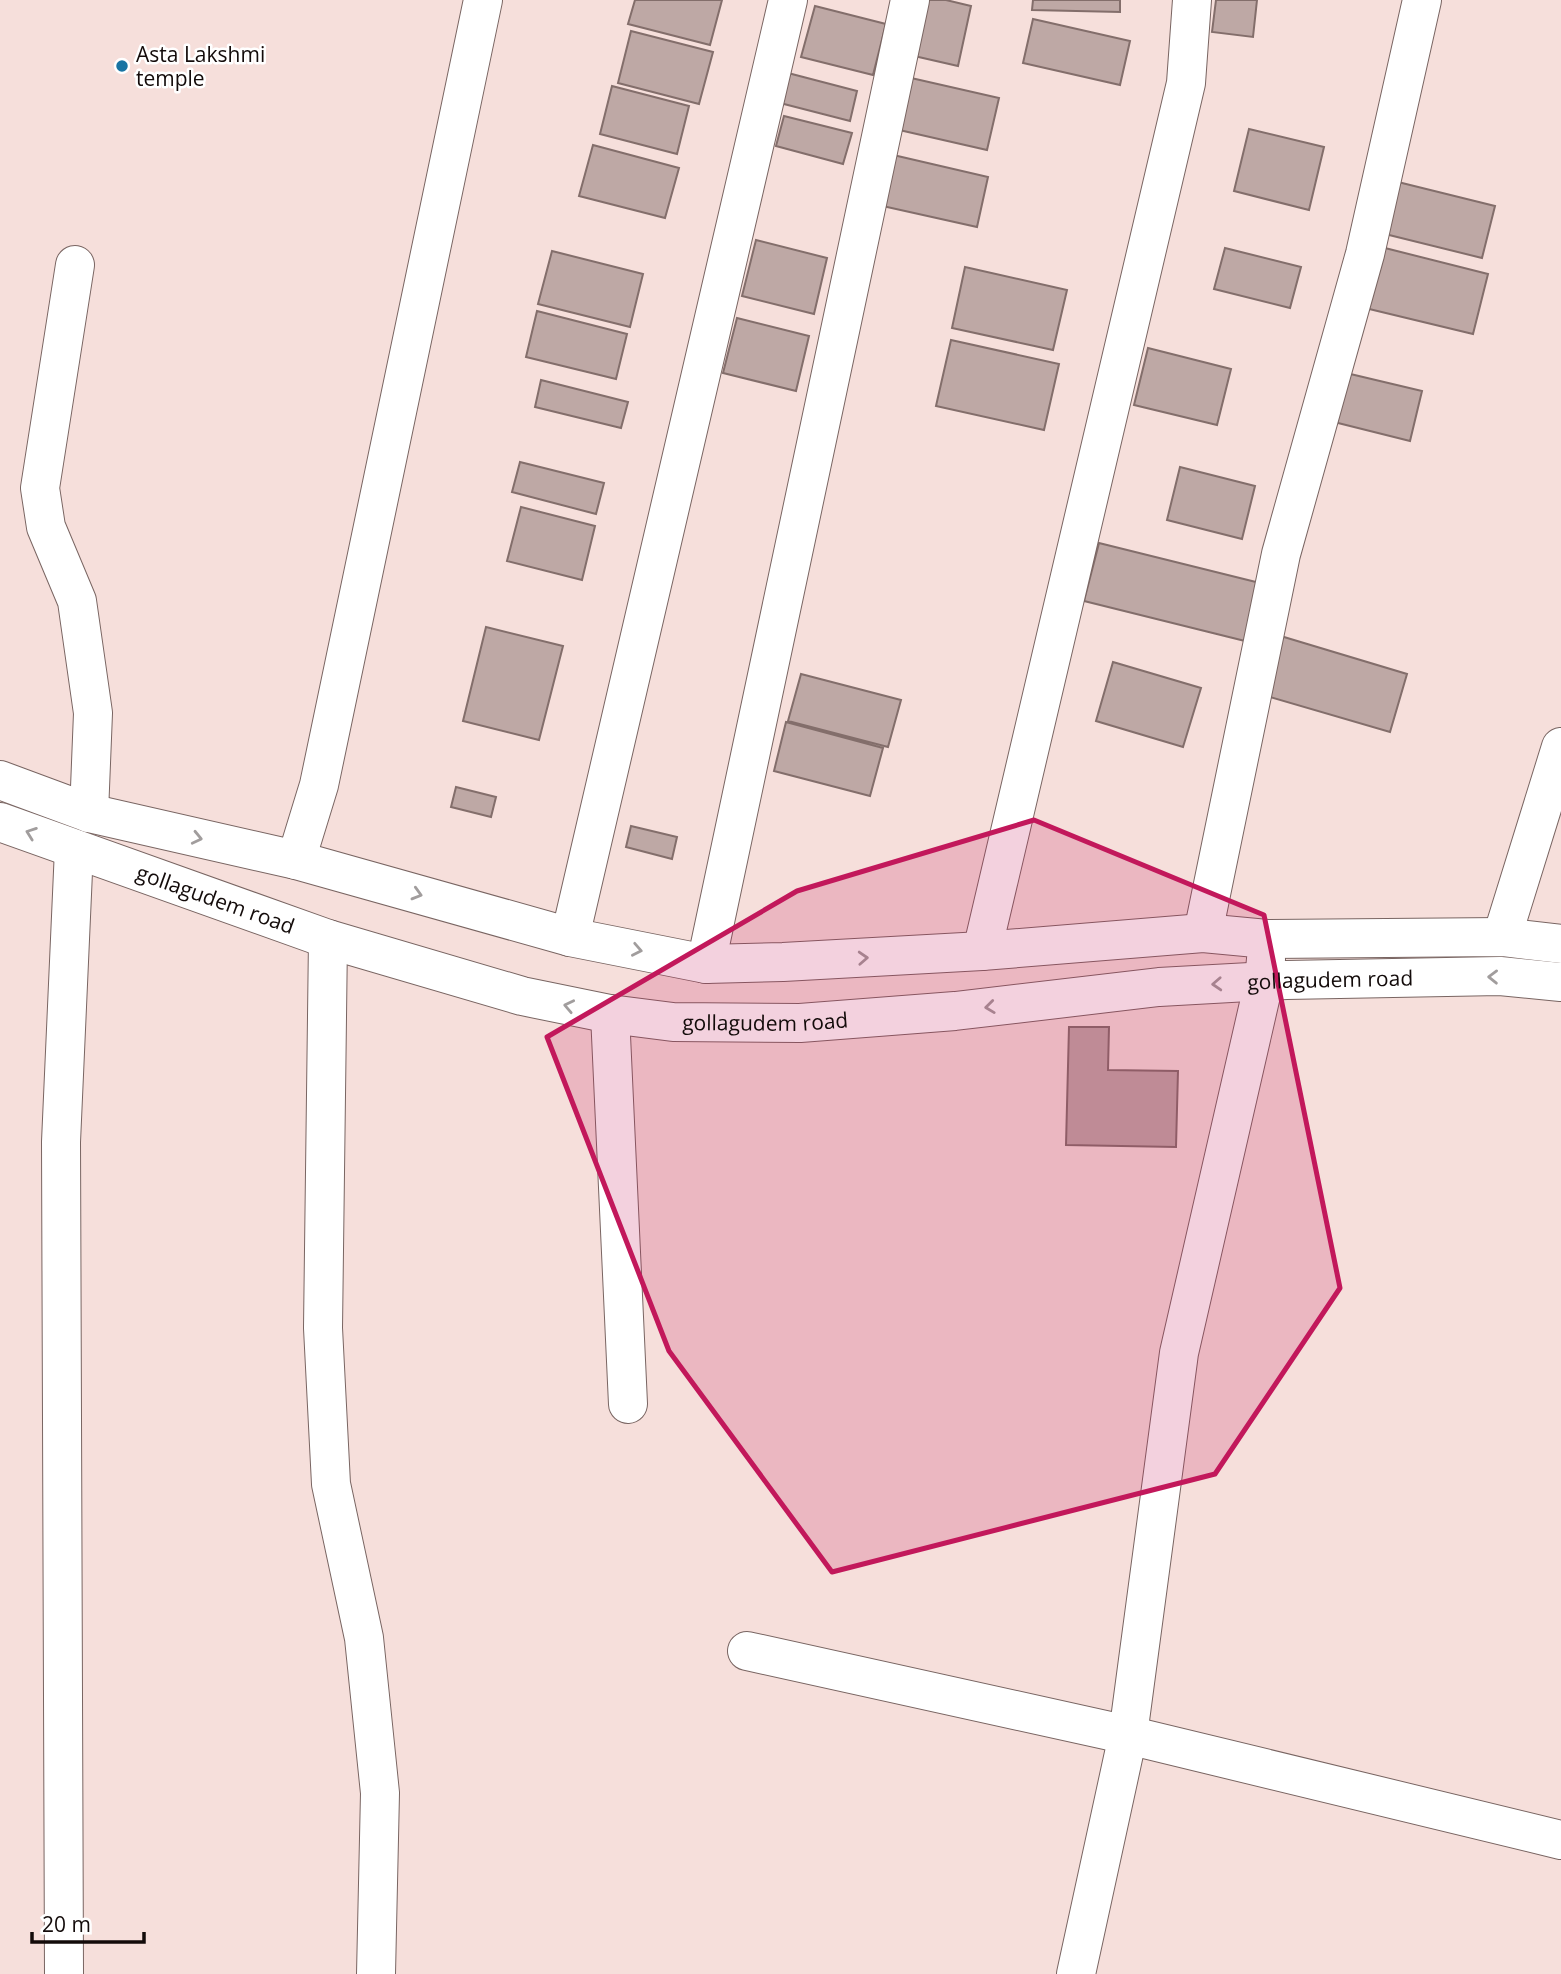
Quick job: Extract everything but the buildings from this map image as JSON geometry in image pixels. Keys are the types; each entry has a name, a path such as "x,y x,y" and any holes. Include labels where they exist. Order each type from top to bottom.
{"street":[{"path":"296,860 319,785 483,0"},
{"path":"570,937 788,0"},
{"path":"706,964 910,0"},
{"path":"982,951 1186,83 1192,0"},
{"path":"1203,933 1281,554 1365,254 1422,0"},
{"path":"75,265 40,488 46,527 77,601 79,614 93,713 89,813"},
{"path":"1503,937 1561,747"},
{"name":"gollagudem road","path":"0,780 89,813 296,860 570,937 706,964 982,951 1203,933 1267,939 1503,937 1561,943"},
{"name":"gollagudem road","path":"0,822 328,939 522,996 610,1014 673,1022 800,1023 955,1011 1159,987 1264,982 1500,976 1561,982"},
{"path":"64,1974 61,1142 74,849"},
{"path":"328,939 323,1328 331,1483 364,1638 380,1793 376,1974"},
{"path":"1076,1974 1128,1735 1179,1353 1264,982 1267,939"},
{"path":"610,1014 628,1404"},
{"path":"747,1651 1128,1735 1561,1840"}],"highlighted area":[{"path":"1034,820 1264,915 1340,1288 1215,1474 832,1572 669,1351 547,1037 797,891"}],"place":[{"name":"Asta Lakshmi temple","path":"122,66"}]}
